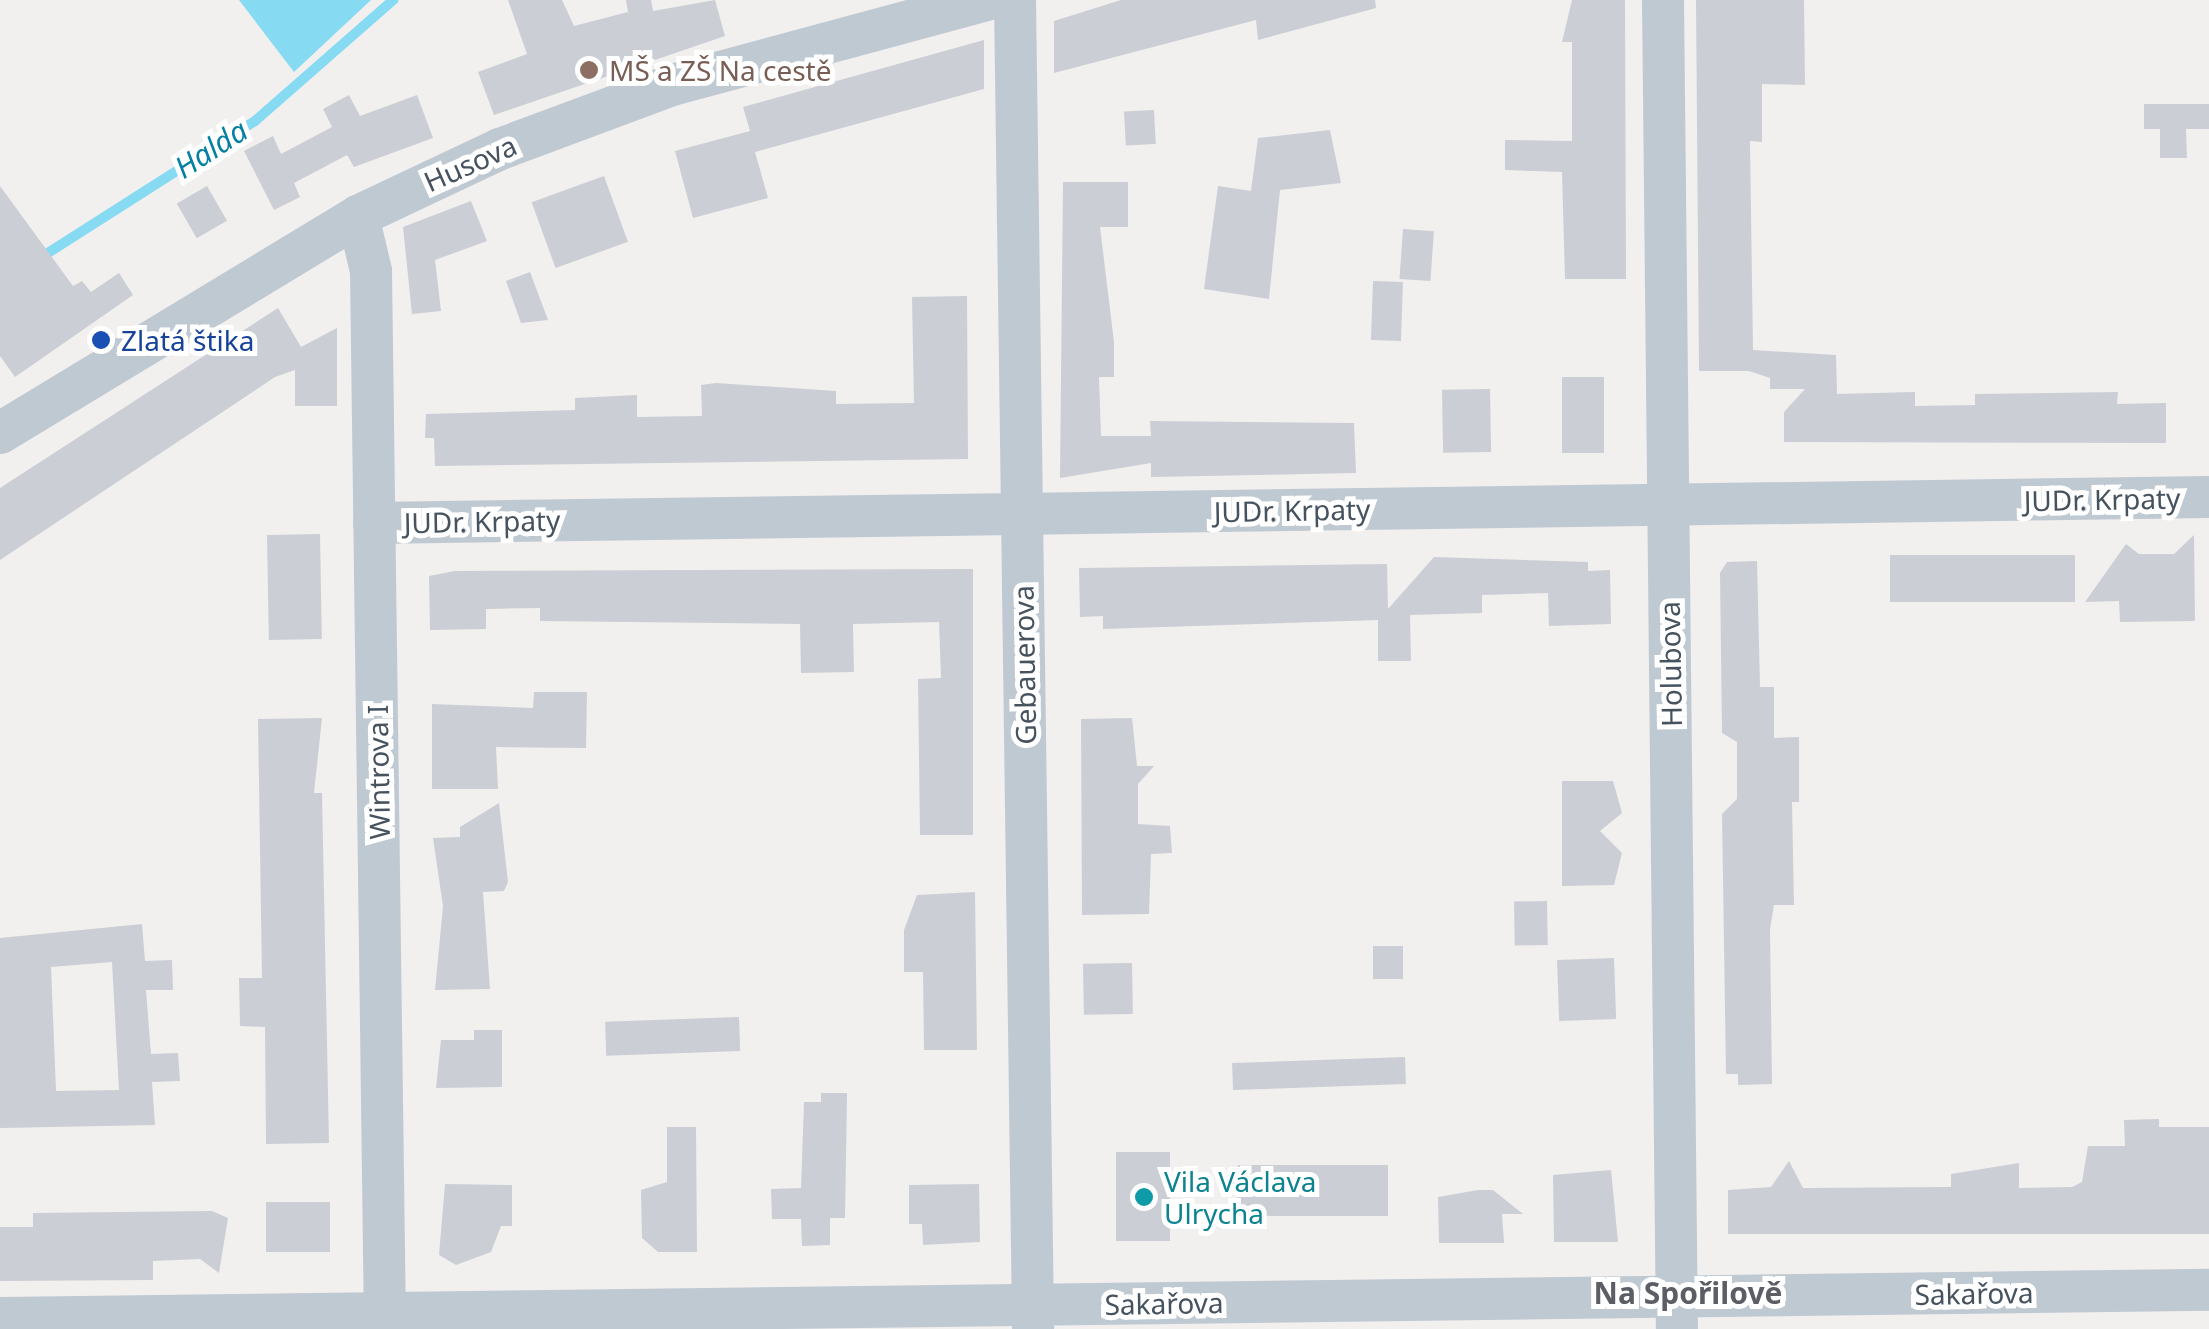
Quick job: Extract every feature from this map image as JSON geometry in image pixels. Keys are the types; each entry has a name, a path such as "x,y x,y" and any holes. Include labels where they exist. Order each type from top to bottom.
{"street":[{"name":"Husova","path":"0,433 358,216 640,95 987,0"},
{"name":"Gebauerova","path":"1015,0 1033,1317"},
{"name":"Holubova","path":"1663,0 1676,1313"},
{"name":"Wintrova I","path":"358,216 370,271 385,1321"},
{"name":"JUDr. Krpaty","path":"374,523 2209,498"},
{"name":"Sakařova","path":"0,1318 385,1321 1676,1313 2209,1290"}],"water":[{"path":"239,0 371,0 294,72"}],"building":[{"path":"508,0 562,0 574,26 628,12 626,0 651,0 653,11 715,0 725,36 494,115 478,72 527,54"},
{"path":"1121,0 1375,0 1376,8 1258,40 1256,20 1054,73 1054,21"},
{"path":"1572,0 1625,0 1626,279 1565,279 1562,172 1505,170 1505,140 1572,141 1572,42 1562,42"},
{"path":"1696,0 1804,0 1805,85 1762,84 1762,142 1750,141 1753,350 1836,355 1837,394 1915,392 1915,406 1975,405 1975,394 2118,392 2117,404 2166,403 2166,443 1784,442 1784,412 1805,389 1770,389 1770,378 1749,371 1699,371"},
{"path":"984,40 984,89 755,152 768,198 693,218 675,151 750,131 743,107"},
{"path":"349,95 360,116 417,95 433,138 354,167 347,155 294,183 300,197 274,210 244,151 273,136 281,154 332,127 323,109"},
{"path":"2144,104 2209,104 2209,129 2186,129 2187,158 2160,158 2160,129 2144,129"},
{"path":"1154,110 1156,144 1126,146 1124,112"},
{"path":"1330,130 1341,183 1280,190 1269,299 1204,289 1218,186 1251,191 1258,138"},
{"path":"604,176 628,242 556,268 532,202"},
{"path":"1063,182 1128,182 1128,227 1100,227 1114,342 1114,377 1099,377 1101,436 1151,436 1150,421 1354,423 1356,473 1151,477 1151,463 1060,478"},
{"path":"0,186 73,286 82,281 91,292 119,273 133,295 15,377 0,356"},
{"path":"207,186 227,221 197,238 177,204"},
{"path":"471,201 487,241 435,260 441,311 412,314 403,227"},
{"path":"1403,229 1434,231 1430,281 1400,279"},
{"path":"530,272 548,320 521,323 506,281"},
{"path":"1373,281 1403,282 1401,341 1371,340"},
{"path":"967,296 968,459 435,466 434,438 425,438 426,414 575,410 575,398 637,395 637,417 702,416 701,385 716,383 836,391 836,404 914,403 912,297"},
{"path":"278,308 301,347 337,328 337,406 295,406 295,370 275,377 0,560 0,488"},
{"path":"1562,377 1604,377 1604,453 1562,453"},
{"path":"1490,389 1491,452 1443,453 1442,390"},
{"path":"320,534 322,639 269,640 267,535"},
{"path":"2194,535 2195,621 2120,622 2119,601 2085,602 2126,544 2139,554 2174,554"},
{"path":"1890,555 2075,555 2075,602 1890,602"},
{"path":"1434,557 1588,562 1588,571 1610,570 1611,624 1549,626 1548,593 1482,595 1482,613 1410,615 1411,661 1378,661 1378,620 1103,629 1103,616 1080,617 1079,568 1387,564 1388,609"},
{"path":"1757,561 1760,687 1774,687 1774,738 1799,737 1799,802 1792,802 1794,905 1774,905 1770,929 1772,1084 1738,1085 1738,1074 1726,1074 1722,814 1737,799 1737,742 1722,733 1720,573 1727,562"},
{"path":"973,569 973,835 920,835 918,679 941,678 939,622 853,624 854,672 801,673 800,624 540,621 540,608 486,609 486,629 430,630 429,576 455,571"},
{"path":"534,692 587,692 586,748 496,747 498,789 432,789 432,704 533,708"},
{"path":"322,718 314,793 322,793 329,1143 266,1144 265,1027 240,1026 239,978 262,978 258,719"},
{"path":"1132,718 1137,766 1154,766 1138,784 1138,824 1170,826 1172,853 1151,854 1149,914 1082,915 1081,719"},
{"path":"1562,781 1613,781 1622,813 1600,831 1622,853 1614,885 1562,886"},
{"path":"499,803 508,882 504,891 483,892 490,989 435,990 443,906 433,838 460,837 460,827"},
{"path":"975,892 977,1050 924,1050 923,972 904,972 904,930 917,895"},
{"path":"1547,901 1548,945 1515,946 1514,902"},
{"path":"142,924 145,961 172,960 173,990 146,990 151,1054 178,1053 180,1081 152,1082 155,1125 0,1128 0,938","holes":["112,962 119,1090 56,1091 51,967"]},
{"path":"1373,946 1403,946 1403,979 1373,979"},
{"path":"1614,958 1616,1019 1559,1021 1557,960"},
{"path":"1132,963 1133,1014 1084,1015 1083,964"},
{"path":"739,1017 740,1051 606,1056 605,1022"},
{"path":"474,1030 502,1030 502,1087 436,1088 441,1040 474,1040"},
{"path":"1405,1057 1406,1084 1233,1090 1232,1063"},
{"path":"821,1093 847,1093 845,1218 830,1218 830,1245 802,1246 801,1219 772,1219 771,1189 801,1188 804,1102 821,1102"},
{"path":"2159,1119 2159,1127 2209,1127 2209,1234 1728,1234 1728,1190 1771,1187 1789,1161 1803,1188 1951,1187 1951,1174 2019,1163 2019,1188 2072,1187 2082,1182 2088,1146 2125,1146 2124,1120"},
{"path":"667,1127 696,1127 697,1252 658,1252 642,1238 641,1190 667,1182"},
{"name":"Vila Václava Ulrycha","path":"1116,1152 1170,1152 1170,1241 1116,1241"},
{"path":"1238,1165 1388,1165 1388,1216 1238,1216"},
{"path":"1611,1170 1618,1242 1554,1242 1553,1175"},
{"path":"445,1184 512,1185 512,1226 501,1226 491,1252 456,1265 439,1255"},
{"path":"979,1184 980,1242 923,1245 922,1224 909,1224 909,1185"},
{"path":"1493,1190 1523,1214 1502,1214 1504,1243 1439,1243 1438,1197"},
{"path":"266,1202 330,1202 330,1252 266,1252"},
{"path":"212,1211 228,1218 219,1273 200,1259 153,1261 153,1280 0,1281 0,1227 33,1227 33,1213"}],"waterway":[{"name":"Halda","path":"40,258 255,121 393,0"}],"place":[{"name":"MŠ a ZŠ Na cestě","path":"589,70"},
{"name":"Zlatá štika","path":"101,340"},
{"name":"Vila Václava Ulrycha","path":"1144,1197"}],"district":[{"name":"Na Spořilově","path":"1688,1293"}]}
